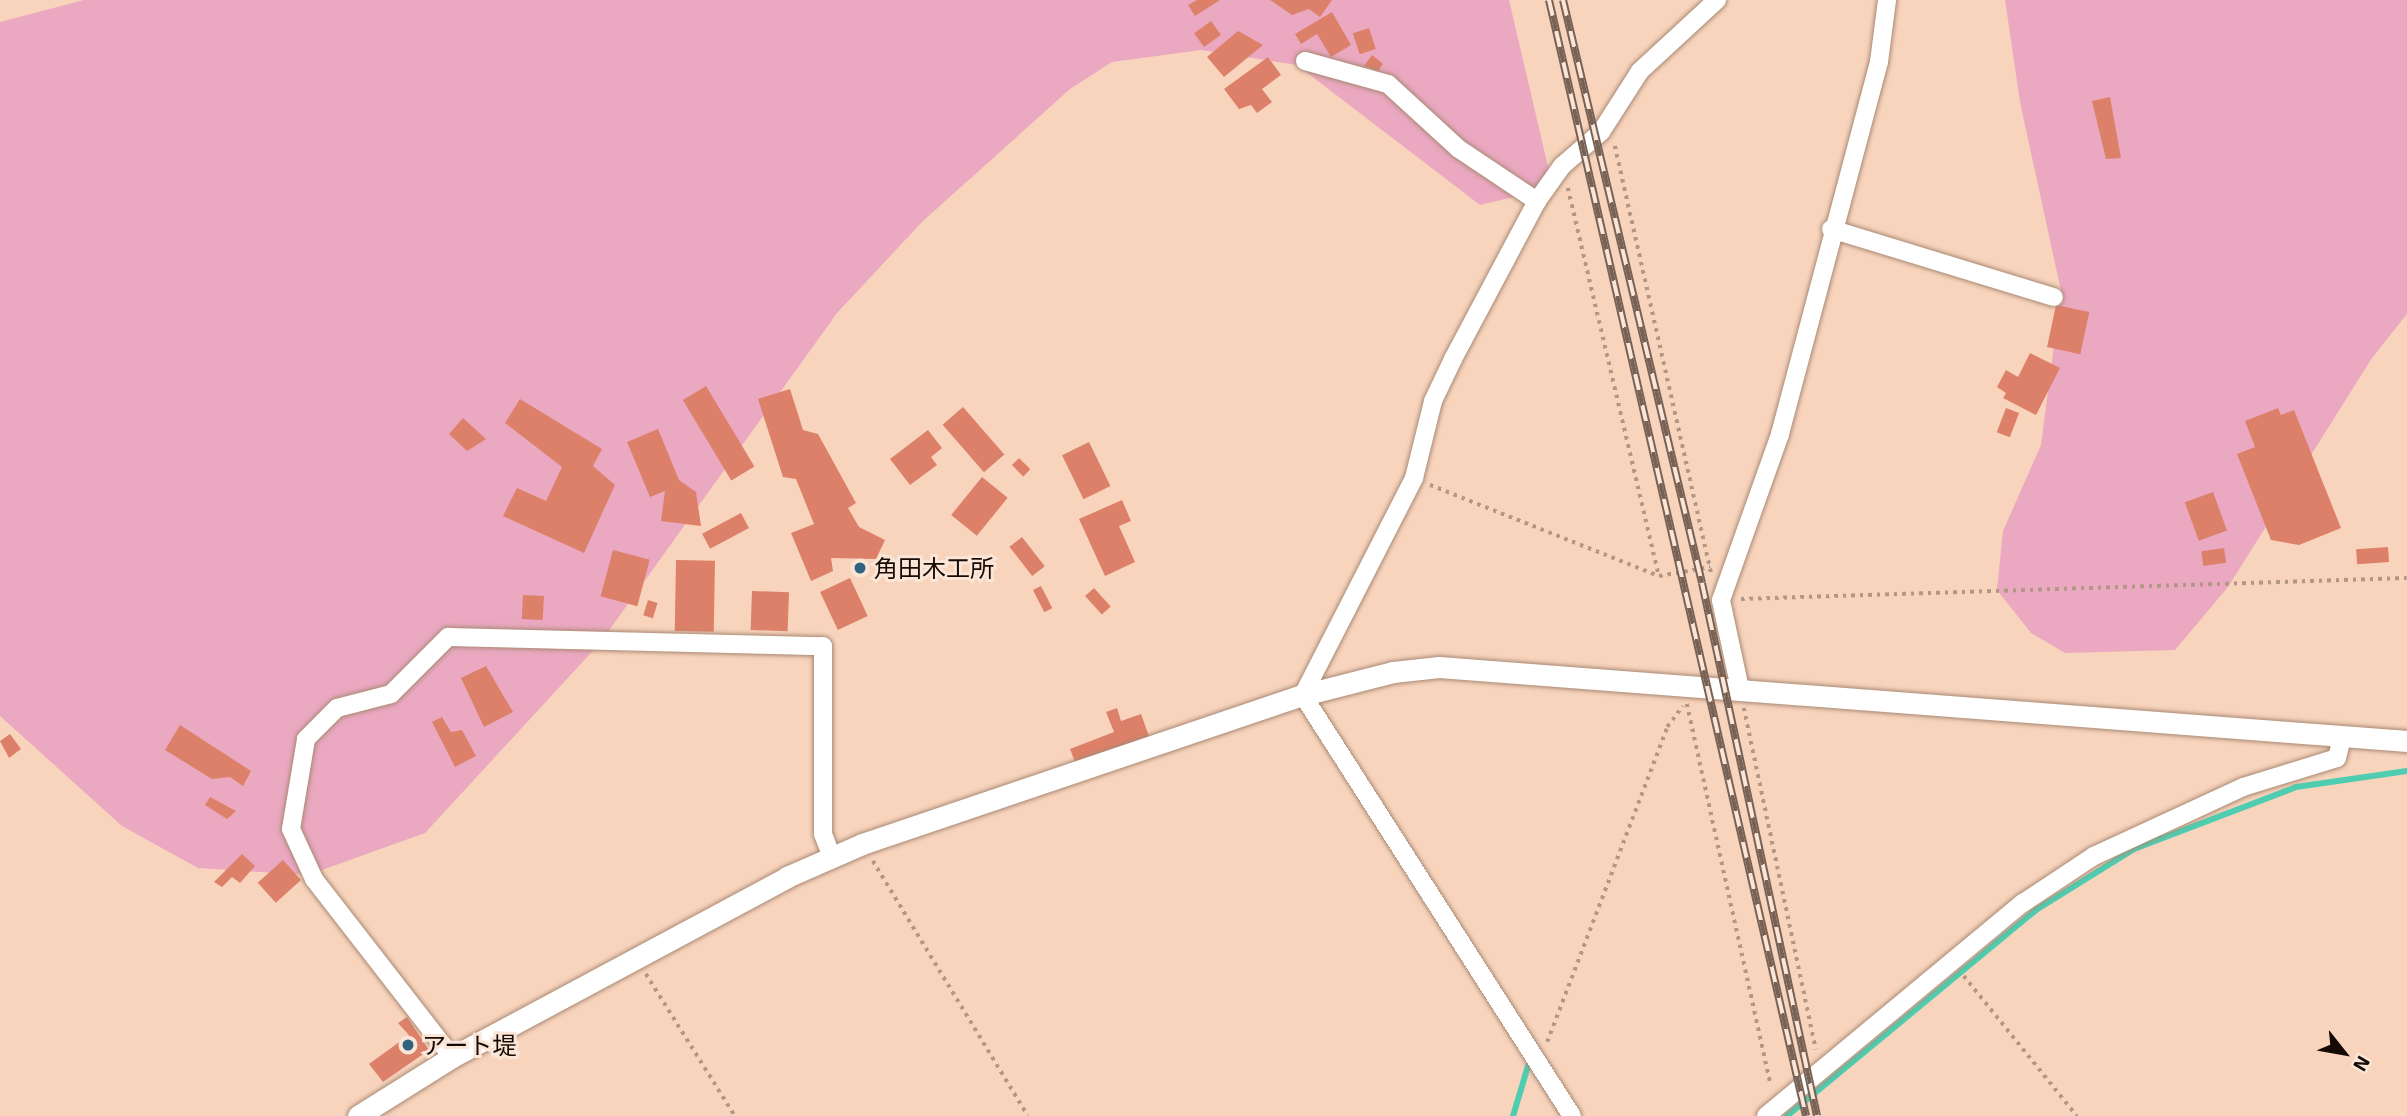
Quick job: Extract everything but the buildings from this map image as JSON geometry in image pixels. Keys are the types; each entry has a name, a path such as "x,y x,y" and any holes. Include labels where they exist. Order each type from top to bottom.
{"street":[{"path":"1303,695 1414,478 1433,401 1537,201 1562,166 1609,119 1640,71 1717,0"},
{"path":"1740,689 1721,600 1780,434 1832,229 1879,62 1887,0"},
{"path":"1305,61 1388,84 1459,149 1537,201"},
{"path":"1832,229 2054,297"},
{"path":"452,1056 314,879 291,829 306,739 337,708 391,694 448,637 823,646 823,834 832,857"},
{"path":"358,1116 452,1056 636,958 862,844 1303,695 1439,667 1685,693 1740,689 2407,741"},
{"path":"1303,695 1572,1116"},
{"path":"1771,1112 2024,903 2094,856 2243,787 2337,758 2342,738"}],"path":[{"path":"1609,119 1710,567 1721,600 2407,578"},
{"path":"1562,166 1659,576"},
{"path":"1414,478 1659,576 1710,567"},
{"path":"1740,689 1821,1070"},
{"path":"1543,1069 1548,1034 1662,740 1685,693"},
{"path":"1685,693 1771,1112"},
{"path":"862,844 1028,1116"},
{"path":"636,958 735,1116"},
{"path":"1968,981 2077,1116"}],"shaded area":[{"path":"84,0 1509,0 1553,188 1480,205 1297,65 1201,50 1112,62 1070,89 923,221 837,313 600,643 425,833 308,875 198,868 122,826 0,716 0,22"},
{"path":"2005,0 2407,0 2407,314 2372,358 2228,587 2175,650 2065,653 2031,633 1997,590 2003,531 2041,445 2061,291 2020,102"}],"waterway":[{"path":"1787,1116 2036,910 2134,849 2296,787 2407,771"},
{"path":"1513,1116 1528,1066"}],"railway":[{"path":"1549,0 1806,1116"},
{"path":"1563,0 1702,583 1817,1116"}],"place":[{"name":"角田木工所","path":"860,568"},
{"name":"アート堤","path":"408,1045"}]}
